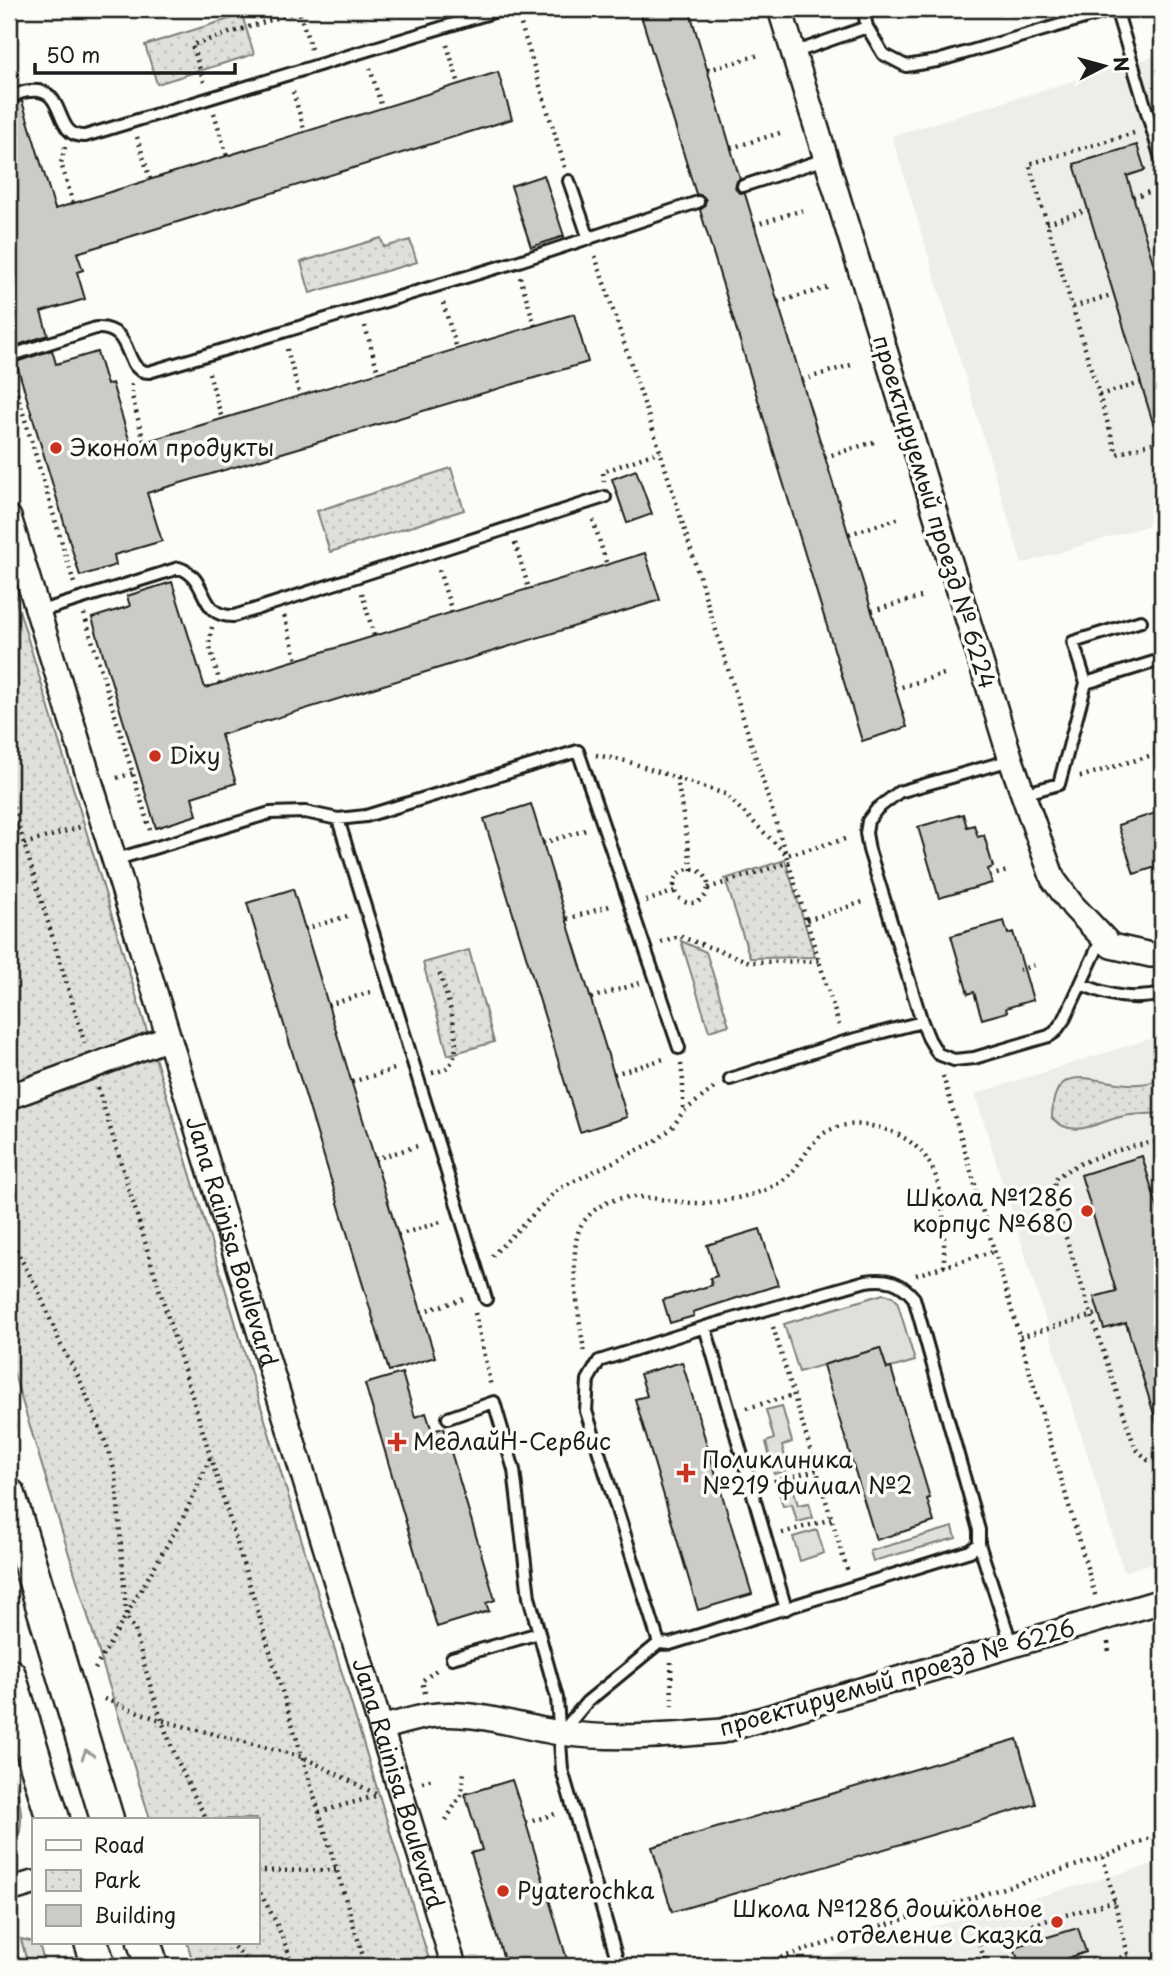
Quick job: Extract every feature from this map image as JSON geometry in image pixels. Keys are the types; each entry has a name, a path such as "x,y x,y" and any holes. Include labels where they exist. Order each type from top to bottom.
{"main road":[{"path":"9,1496 107,1818"},
{"path":"9,1675 53,1818"},
{"path":"93,1944 99,1966"},
{"path":"145,1944 152,1966"}],"street":[{"name":"проектируемый проезд № 6224","path":"780,9 1011,760 1053,879 1111,946 1152,955 1162,954"},
{"name":"Jana Rainisa Boulevard","path":"9,517 454,1966"},
{"path":"9,1097 169,1038"},
{"name":"проектируемый проезд № 6226","path":"381,1728 429,1716 462,1716 496,1719 561,1733 648,1738 722,1731 1162,1601"},
{"path":"9,1890 32,1883"}],"lane":[{"path":"9,97 31,90 42,92 58,105 69,133 77,137 85,136 503,9"},
{"path":"863,9 867,27 883,54 906,66 937,61 1116,9 1162,162"},
{"path":"793,53 867,27"},
{"path":"743,186 825,159"},
{"path":"569,181 589,239"},
{"path":"9,356 96,328 107,328 117,332 124,340 138,370 149,372 516,262 698,202"},
{"path":"38,612 179,568 189,571 197,578 208,605 214,612 224,617 234,617 605,497"},
{"path":"1023,794 1059,784 1086,683 1073,642 1142,621"},
{"path":"1086,683 1154,662"},
{"path":"114,860 270,813 305,812 338,819 366,816 578,751 679,1048"},
{"path":"1011,760 899,792 877,808 868,821 866,833 883,895 922,1021 938,1054 954,1060 974,1058 1049,1036 1061,1025 1102,938"},
{"path":"338,819 485,1296"},
{"path":"1081,984 1110,996 1151,997 1162,994"},
{"path":"730,1079 844,1042 922,1021"},
{"path":"664,1643 586,1411 588,1380 599,1361 705,1327 881,1279 896,1281 914,1298 979,1530 979,1544 1012,1646"},
{"path":"705,1327 786,1609"},
{"path":"448,1418 494,1402 513,1470 529,1597 557,1698 562,1770 619,1966"},
{"path":"561,1733 587,1702 664,1643 786,1609 970,1551 979,1544"},
{"path":"452,1658 539,1633"}],"path":[{"path":"516,9 569,181"},
{"path":"227,156 192,44 299,11 316,67"},
{"path":"442,28 459,84"},
{"path":"364,51 382,108"},
{"path":"708,70 759,55"},
{"path":"287,75 305,132"},
{"path":"133,123 150,179"},
{"path":"1152,127 1030,164 1117,454 1162,440"},
{"path":"731,148 783,132"},
{"path":"69,133 61,163 73,203"},
{"path":"1133,197 1162,188"},
{"path":"754,225 806,209"},
{"path":"1047,223 1088,210"},
{"path":"589,239 660,451 844,1042"},
{"path":"516,262 535,326"},
{"path":"438,286 457,349"},
{"path":"778,302 830,287"},
{"path":"1073,307 1114,295"},
{"path":"360,309 379,372"},
{"path":"282,332 300,396"},
{"path":"204,356 222,419"},
{"path":"802,380 854,364"},
{"path":"138,370 131,384 144,442"},
{"path":"12,379 74,581"},
{"path":"1099,395 1140,383"},
{"path":"825,457 877,441"},
{"path":"605,497 603,472 660,451"},
{"path":"588,503 607,565"},
{"path":"849,534 900,518"},
{"path":"511,527 529,589"},
{"path":"434,552 452,612"},
{"path":"357,577 374,636"},
{"path":"872,611 924,596"},
{"path":"280,602 297,660"},
{"path":"214,612 209,643 220,684"},
{"path":"86,622 147,821"},
{"path":"895,689 947,673"},
{"path":"578,751 626,761 725,794 787,855"},
{"path":"1059,784 1162,752"},
{"path":"117,778 132,773"},
{"path":"677,778 692,870"},
{"path":"9,794 87,1050"},
{"path":"9,822 19,828"},
{"path":"543,843 604,824"},
{"path":"24,844 87,825"},
{"path":"787,855 866,833"},
{"path":"708,888 704,876 692,870 680,873 674,885 683,901 689,903 701,900 708,888 790,862"},
{"path":"990,876 1007,871"},
{"path":"567,919 675,891"},
{"path":"807,920 883,895"},
{"path":"305,929 366,910"},
{"path":"645,947 679,936 750,962 819,961"},
{"path":"1019,970 1035,965"},
{"path":"418,1078 446,1069 456,1052 454,1027 439,971"},
{"path":"591,998 655,978"},
{"path":"328,1005 389,987"},
{"path":"614,1074 679,1054 683,1081 683,1112"},
{"path":"938,1054 949,1100 1097,1602"},
{"path":"352,1082 413,1063"},
{"path":"497,1251 558,1189 654,1142 672,1128 683,1112 706,1093 730,1079"},
{"path":"97,1083 366,1966"},
{"path":"588,1380 576,1292 576,1236 582,1223 596,1208 612,1200 631,1196 651,1196 692,1203 718,1202 771,1188 789,1176 816,1140 831,1129 850,1124 875,1126 896,1133 920,1149 935,1173 944,1208 944,1267"},
{"path":"375,1158 437,1140"},
{"path":"1162,1141 1141,1144 1068,1168 1055,1179 1053,1198 1135,1448 1148,1460 1162,1459"},
{"path":"398,1235 460,1216"},
{"path":"9,1237 38,1290 107,1447 116,1476 126,1615 135,1630 166,1739 190,1791 206,1818"},
{"path":"896,1281 995,1251"},
{"path":"421,1312 485,1296"},
{"path":"485,1296 475,1314 494,1402"},
{"path":"768,1309 852,1588"},
{"path":"1020,1337 1100,1313"},
{"path":"730,1413 794,1395"},
{"path":"95,1669 185,1514 211,1456"},
{"path":"815,1463 833,1458"},
{"path":"751,1488 817,1470"},
{"path":"765,1538 832,1519"},
{"path":"664,1643 672,1706"},
{"path":"422,1681 425,1693"},
{"path":"104,1699 160,1720 303,1757 379,1795 319,1812"},
{"path":"446,1819 462,1793 464,1771"},
{"path":"422,1782 433,1779"},
{"path":"526,1823 573,1809"},
{"path":"754,1966 768,1964 1103,1857 1162,1833"},
{"path":"1103,1857 1131,1966"},
{"path":"259,1871 337,1870"},
{"path":"549,1900 596,1886"},
{"path":"259,1891 275,1920 294,1966"},
{"path":"987,1966 978,1940 1115,1901"},
{"path":"231,1944 253,1966"},
{"path":"1093,1966 1129,1955"}],"shaded area":[{"path":"1162,54 1162,521 1022,564 892,136"},
{"name":"Школа №1286 корпус №680","path":"1162,1035 1162,1560 1124,1572 975,1094"},
{"name":"Школа №1286 дошкольное отделение Сказка","path":"1162,1862 1162,1966 794,1966 1108,1877"}],"green space":[{"path":"242,15 254,54 157,84 145,45"},
{"path":"381,238 384,247 410,240 417,262 310,293 301,262"},
{"path":"451,468 464,510 330,552 317,511"},
{"path":"9,577 431,1966 194,1966 188,1944 259,1944 259,1818 150,1818 9,1358"},
{"path":"785,860 815,957 750,958 725,879"},
{"path":"681,941 706,952 729,1025 709,1031"},
{"path":"469,950 494,1042 448,1055 423,963"},
{"path":"1162,1077 1162,1113 1124,1116 1078,1129 1060,1125 1052,1118 1055,1095 1063,1083 1076,1078 1128,1084 1146,1083"},
{"path":"883,1294 892,1296 897,1301 915,1361 887,1369 880,1348 799,1372 784,1324"},
{"path":"782,1406 792,1442 782,1446 789,1470 774,1474 766,1442 774,1439 766,1410"},
{"path":"792,1484 798,1505 809,1503 813,1518 797,1522 792,1504 783,1506 778,1488"},
{"path":"953,1527 956,1538 873,1561 870,1551"},
{"path":"817,1530 824,1553 800,1561 793,1537"},
{"path":"9,1763 19,1799 21,1819 14,1855 9,1858"},
{"path":"21,1939 39,1944 45,1966 28,1966"}],"building":[{"path":"639,9 689,9 740,179 735,188 745,194 907,727 862,741 700,210 706,200 696,194"},
{"path":"498,72 512,119 77,253 83,270 77,272 85,299 41,312 48,335 12,347 9,337 9,105 22,101 55,209"},
{"path":"1137,145 1145,170 1127,176 1162,292 1162,436 1157,436 1074,164"},
{"path":"544,175 564,236 531,247 511,186"},
{"path":"574,314 588,362 147,493 162,541 114,555 116,565 80,576 16,362 52,350 56,364 97,352 107,385 112,383 131,446"},
{"path":"636,470 652,514 627,523 612,479"},
{"path":"645,553 660,600 221,735 236,783 192,797 197,815 156,828 92,618 130,606 127,596 172,582 205,688"},
{"path":"531,804 627,1117 580,1132 484,819"},
{"path":"1162,811 1162,865 1134,874 1118,825"},
{"path":"963,814 967,827 974,825 978,837 984,835 993,867 988,869 992,883 939,898 918,827"},
{"path":"293,889 435,1357 389,1371 247,903"},
{"path":"1004,921 1008,934 1013,932 1033,1000 1006,1008 1007,1012 982,1019 974,992 968,994 951,936"},
{"path":"1142,1156 1162,1223 1162,1423 1157,1424 1126,1323 1104,1329 1094,1297 1116,1291 1081,1175"},
{"path":"760,1229 778,1285 693,1312 694,1316 670,1323 663,1300 712,1285 710,1278 717,1276 707,1245"},
{"path":"880,1348 887,1369 891,1368 930,1498 927,1499 934,1522 876,1540 823,1365"},
{"name":"Поликлиника №219 филиал №2","path":"682,1362 752,1594 698,1610 635,1399 647,1396 640,1374"},
{"path":"402,1373 415,1417 426,1413 432,1431 444,1428 495,1600 486,1603 489,1611 437,1627 365,1384"},
{"path":"1017,1739 1036,1804 672,1912 652,1847"},
{"path":"512,1780 569,1966 506,1966 471,1853 482,1850 465,1794"},
{"path":"1078,1928 1086,1952 1068,1958 1070,1966 1020,1966 1014,1947"}],"place":[{"name":"Эконом продукты","path":"56,448"},
{"name":"Dixy","path":"155,756"},
{"name":"Школа №1286 корпус №680","path":"1087,1211"},
{"name":"МедлайН-Сервис","path":"397,1442"},
{"name":"Поликлиника №219 филиал №2","path":"686,1473"},
{"name":"Pyaterochka","path":"503,1891"},
{"name":"Школа №1286 дошкольное отделение Сказка","path":"1057,1922"}]}
